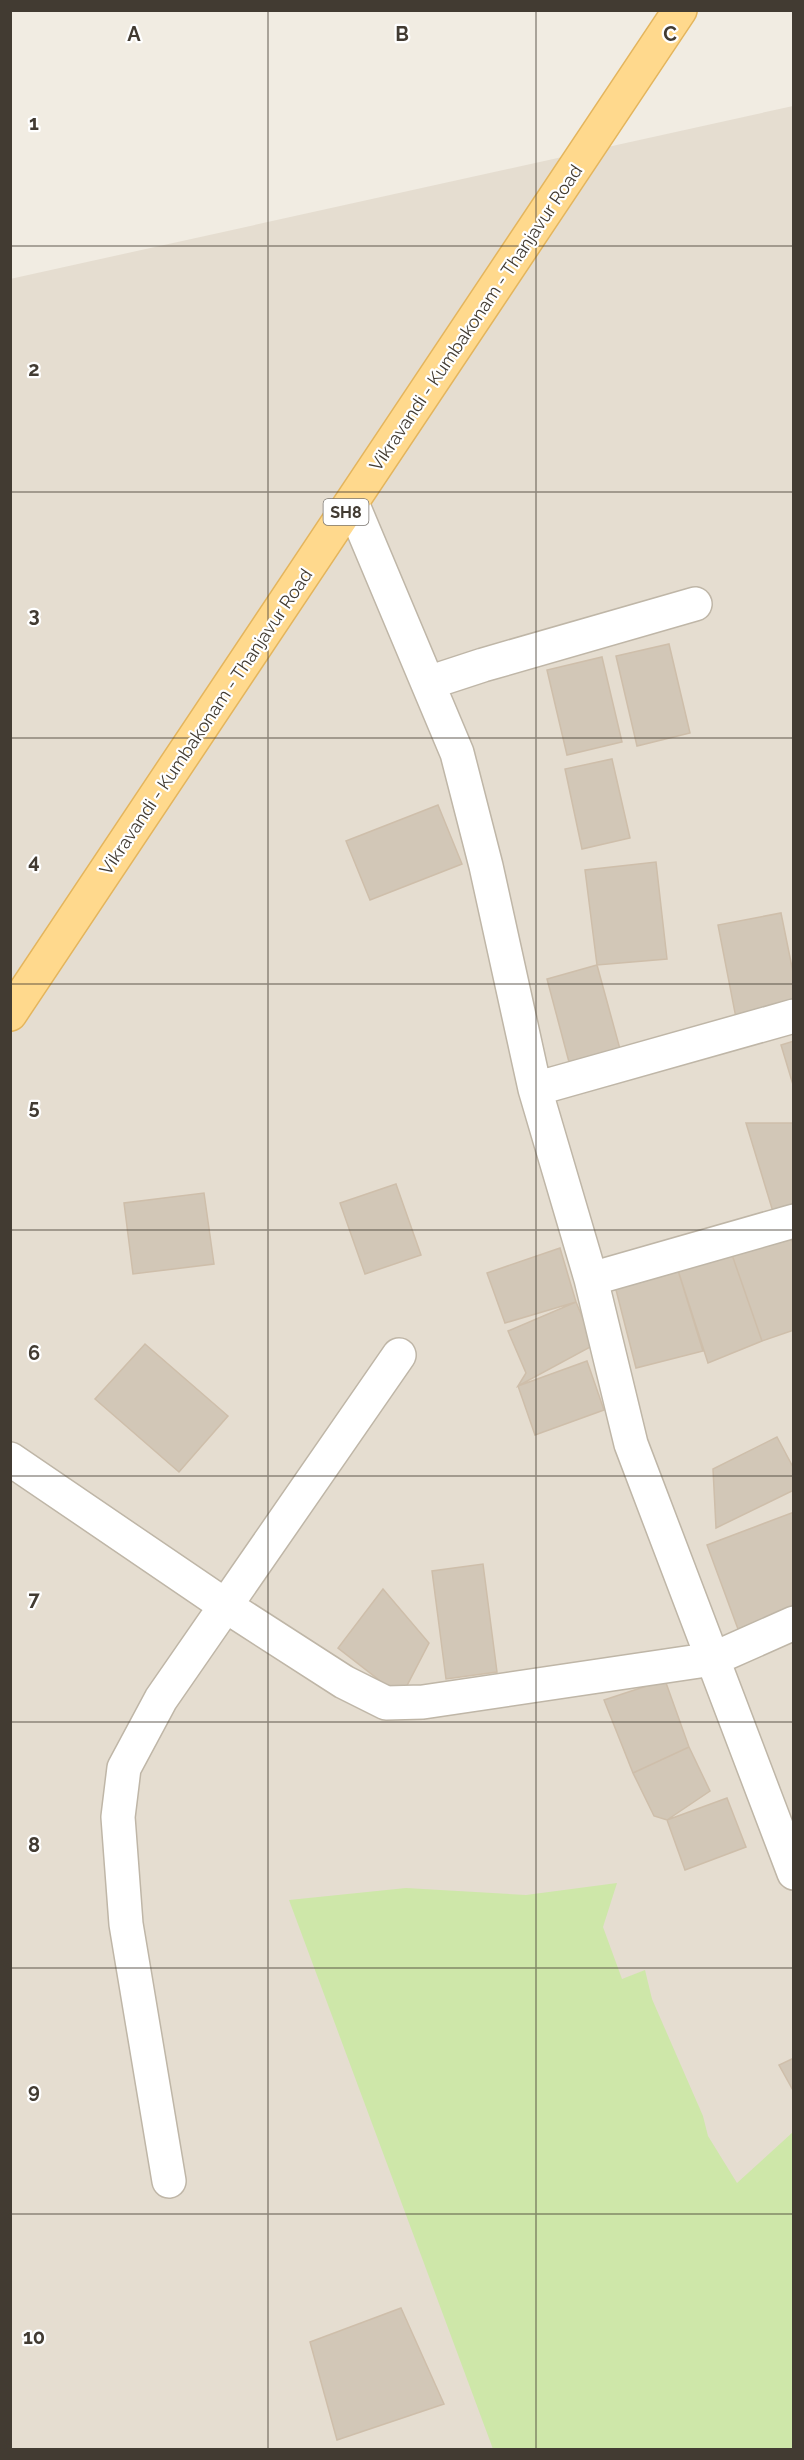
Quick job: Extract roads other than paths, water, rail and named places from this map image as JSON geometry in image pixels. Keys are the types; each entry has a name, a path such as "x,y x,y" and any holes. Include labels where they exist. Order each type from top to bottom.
{"main road":[{"name":"Vikravandi - Kumbakonam - Thanjavur Road","path":"10,1014 680,10"}],"street":[{"path":"352,504 457,753 486,866 535,1089 591,1278 631,1444 794,1873"},
{"path":"428,683 695,604"},
{"path":"535,1089 794,1016"},
{"path":"591,1278 794,1221"},
{"path":"169,2181 126,1924 118,1817 124,1768 161,1699 399,1355"},
{"path":"10,1459 226,1606 344,1682 386,1703 423,1701 713,1659 794,1623"}]}
